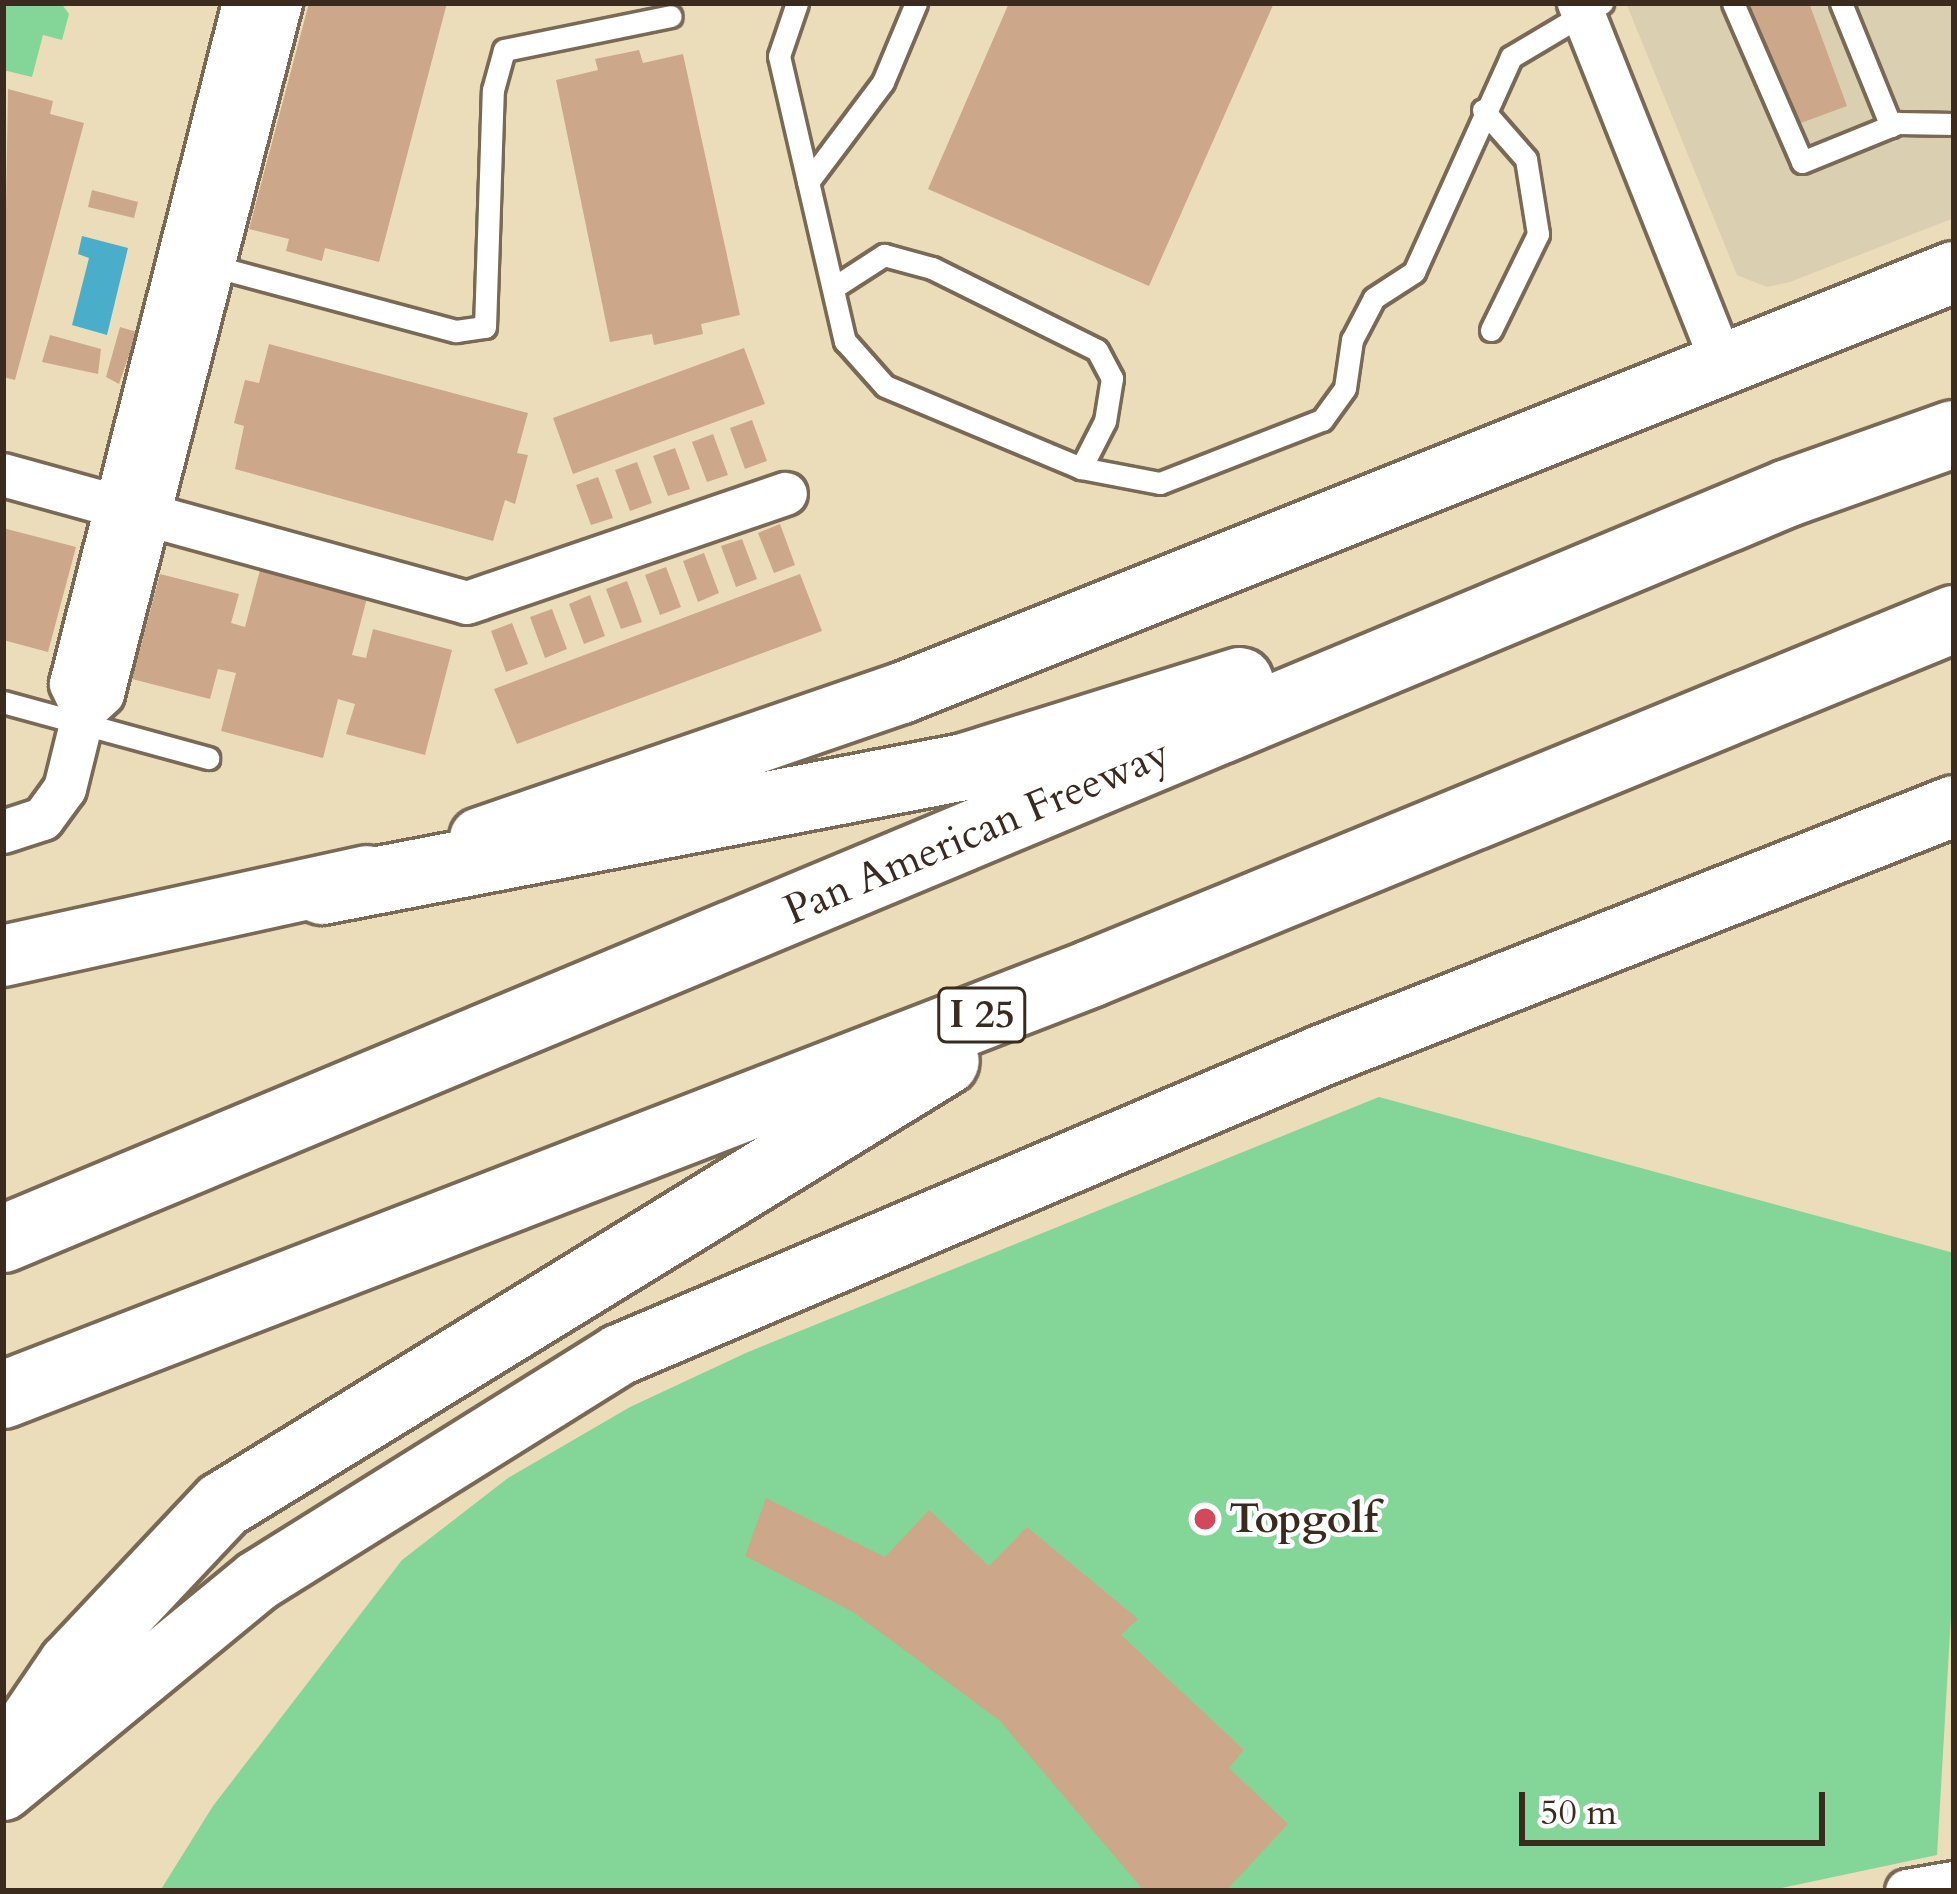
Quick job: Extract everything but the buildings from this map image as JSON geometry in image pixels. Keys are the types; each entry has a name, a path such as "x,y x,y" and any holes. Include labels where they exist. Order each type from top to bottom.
{"highway":[{"name":"Pan American Freeway","path":"3,1239 1788,493 1954,434"},
{"path":"322,891 543,854 964,767 1788,493"},
{"name":"I 25","path":"3,1395 1090,974 1954,619"},
{"path":"3,1766 72,1665 223,1505 1090,974"}],"main road":[{"path":"3,956 322,891 902,693 1954,272"},
{"path":"3,1790 259,1580 619,1355 1323,1055 1954,806"}],"street":[{"path":"3,832 44,819 65,789 82,717 71,685 132,512 196,261 244,3"},
{"path":"196,261 281,3"},
{"path":"1587,6 1723,364"},
{"path":"3,475 467,603 786,494"},
{"path":"1909,1891 1954,1883"}],"lane":[{"path":"797,3 779,56 845,341 885,386 1081,468 1160,483 1322,420 1345,388 1352,340 1374,298 1414,272 1510,57 1587,6"},
{"path":"808,182 883,82 916,3"},
{"path":"1733,3 1802,162 1891,126 1954,124"},
{"path":"1841,3 1891,126"},
{"path":"196,261 456,331 485,327 493,90 504,50 671,16"},
{"path":"1483,110 1526,159 1538,234 1491,330"},
{"path":"833,288 884,255 932,268 1097,350 1112,378 1105,421 1081,468"},
{"path":"3,702 82,717 208,758"}],"shaded area":[{"path":"1626,3 1954,3 1954,218 1790,282 1767,287 1737,275"}],"green space":[{"path":"3,3 61,3 69,14 62,40 43,35 32,77 3,70"},
{"name":"Topgolf","path":"1379,1097 1954,1253 1954,1565 1937,1855 1768,1891 160,1891 213,1806 402,1560 508,1478 630,1407 748,1352"}],"water":[{"path":"82,236 128,248 107,335 72,325 89,258 78,254"}],"place":[{"name":"Topgolf","path":"1205,1519"}]}
